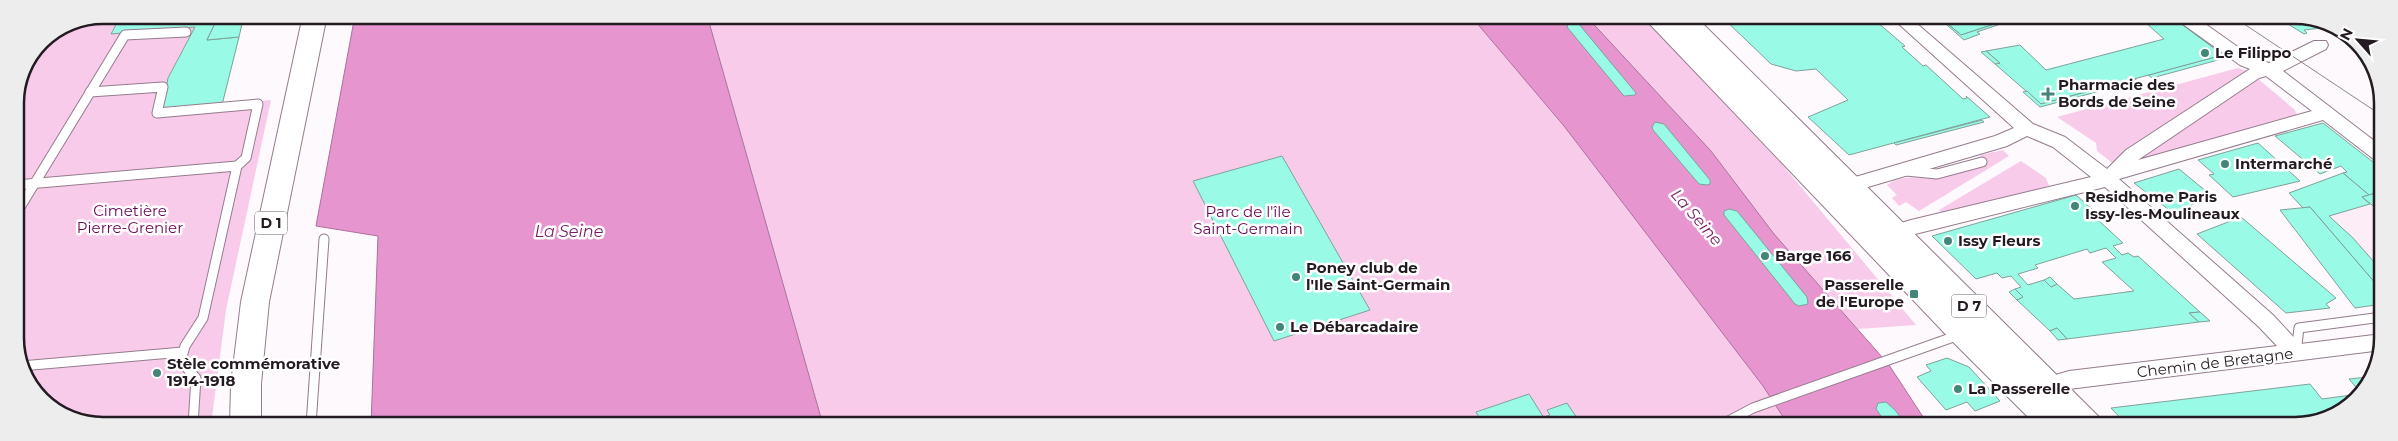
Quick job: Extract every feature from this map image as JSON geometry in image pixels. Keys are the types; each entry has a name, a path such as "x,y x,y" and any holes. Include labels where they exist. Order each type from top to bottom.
{"main road":[{"name":"D 1","path":"245,417 246,384 255,302 315,24"},
{"name":"D 7","path":"1662,24 1850,215 1974,327 2049,385 2079,417"},
{"name":"D 7","path":"1689,24 1851,185 1894,232 2050,417"},
{"name":"D 7","path":"1802,167 1851,185"},
{"path":"1850,215 1851,185"}],"street":[{"path":"1907,24 2027,129 2059,142 2112,176 2266,321 2296,353"},
{"path":"2194,24 2246,60 2270,70 2374,150"},
{"path":"2112,176 2132,155 2253,74 2284,65 2320,44"},
{"path":"1894,232 2068,189 2327,113"},
{"path":"1851,185 2001,141 2027,129"},
{"name":"Chemin de Bretagne","path":"2049,385 2069,380 2374,343"}],"lane":[{"path":"24,201 125,35 186,32"},
{"path":"90,92 163,87 157,113 258,104 246,158 237,166 203,318 183,352 182,361 196,378 194,417"},
{"path":"1901,170 1936,174 1982,162"},
{"path":"24,184 237,166"},
{"path":"312,417 324,239"},
{"path":"2296,353 2299,328 2374,318"},
{"path":"1736,417 1753,408 1974,327"},
{"path":"29,365 183,352"}],"shaded area":[{"path":"2328,180 2374,189 2374,283 2289,193"}],"green space":[{"name":"Cimetière Pierre-Grenier","path":"116,24 111,33 195,27 168,78 162,110 271,100 226,310 212,417 92,417 82,415 55,401 34,378 25,354 24,339 25,87 37,59 59,37 87,25"},
{"name":"Parc de l'île Saint-Germain","path":"710,24 1478,24 1564,126 1764,386 1783,417 821,417"},
{"path":"1593,24 1659,24 1711,79 1916,325 1858,329 1774,234 1711,151"},
{"path":"2238,68 2250,72 2295,110 2297,117 2120,169 2097,151 2096,143 2057,117"},
{"path":"2003,150 2009,156 1919,211 1906,202 1899,206 1892,198 1897,195 1887,185 1900,179 1941,177 1986,165 1980,155"},
{"path":"2021,161 2046,178 2049,186 1944,215 1939,210"}],"water":[{"name":"La Seine","path":"353,24 710,24 821,417 371,417 378,236 316,226"},
{"name":"La Seine","path":"1478,24 1593,24 1711,151 1774,234 1889,365 1923,417 1783,417 1763,386 1564,126"}],"building":[{"path":"116,24 215,24 207,40 239,37 222,105 162,110 168,78 195,27 111,34"},
{"path":"215,24 242,24 239,37 207,40"},
{"path":"1568,24 1579,24 1636,93 1635,95 1624,96 1567,27"},
{"path":"1729,24 1879,24 1905,46 1902,47 1923,66 1926,65 1963,99 1967,98 1966,96 1990,117 1849,155 1808,117 1848,100 1816,69 1796,71 1771,64"},
{"path":"1946,24 1961,35 1995,24 2000,24 1977,32 1980,34 1964,40"},
{"path":"1948,24 1995,24 1961,35"},
{"path":"2147,24 2181,24 2223,55 2041,104 1995,64 2000,63 1986,51 2020,45 2046,70 2164,39"},
{"path":"2181,24 2186,24 2229,57 2152,78 2148,75 2223,55"},
{"path":"2288,24 2306,24 2321,28 2304,30 2307,33 2304,34"},
{"path":"1986,51 2000,63 1995,64 1981,52"},
{"path":"2135,79 2138,81 2040,107 2023,92 2027,91 2041,104"},
{"path":"1982,120 1984,122 1896,145 1894,143"},
{"path":"1655,122 1664,124 1710,180 1710,184 1699,184 1653,130 1652,127"},
{"path":"2323,123 2374,163 2374,193 2369,195 2343,173 2347,172 2341,166 2320,174 2275,136"},
{"path":"2258,143 2300,181 2233,197 2209,175 2214,174 2198,160"},
{"name":"Poney club de l'Ile Saint-Germain","path":"1282,156 1370,310 1274,341 1193,181"},
{"path":"2179,169 2212,196 2173,213 2134,183"},
{"path":"2343,173 2369,195 2362,197 2370,204 2329,216 2353,238 2374,262 2374,282 2310,207 2303,208 2289,193"},
{"path":"2374,193 2374,207 2362,197"},
{"path":"2076,195 2102,218 2097,219 2123,243 2113,246 2122,255 2128,253 2134,257 2138,256 2200,312 2189,313 2199,322 2067,339 2057,328 2050,331 2017,300 2023,297 2015,289 2021,287 2011,276 2002,278 1997,273 1976,279 1932,236","holes":["2106,248 2116,258 2102,262 2134,291 2074,299 2057,284 2051,287 2044,280 2028,285 2018,274 2038,268 2035,265 2087,249 2090,253"]},
{"path":"2310,207 2374,282 2374,305 2355,308 2280,210"},
{"name":"Barge 166","path":"1729,209 1737,211 1807,297 1808,304 1799,306 1795,304 1724,215 1724,211"},
{"path":"2241,217 2336,298 2326,304 2330,308 2286,313 2197,234"},
{"path":"2050,277 2057,284 2051,287 2044,280"},
{"path":"2015,289 2023,297 2017,300 2009,292"},
{"path":"2200,312 2210,321 2199,322 2189,313"},
{"path":"2057,328 2067,339 2058,340 2050,331"},
{"name":"La Passerelle","path":"1947,358 1969,367 2000,401 1975,411 1967,402 1946,410 1917,377 1931,371 1926,365"},
{"path":"2364,377 2357,388 2349,379"},
{"path":"2310,384 2322,399 2350,395 2326,411 2311,416 2296,417 2120,417 2111,408"},
{"path":"1529,394 1543,417 1479,417 1476,412"},
{"path":"1886,402 1900,417 1882,417 1876,409 1878,403"},
{"path":"1567,403 1576,417 1544,417 1550,415 1547,410"}],"tram line":[{"path":"2244,24 2374,110"}],"place":[{"name":"Le Filippo","path":"2205,53"},
{"name":"Pharmacie des Bords de Seine","path":"2048,94"},
{"name":"Intermarché","path":"2225,164"},
{"name":"Residhome Paris Issy-les-Moulineaux","path":"2075,206"},
{"name":"Issy Fleurs","path":"1948,241"},
{"name":"Barge 166","path":"1765,256"},
{"name":"Poney club de l'Ile Saint-Germain","path":"1296,277"},
{"name":"Passerelle de l'Europe","path":"1914,294"},
{"name":"Le Débarcadaire","path":"1280,327"},
{"name":"Stèle commémorative 1914-1918","path":"157,373"},
{"name":"La Passerelle","path":"1958,389"}]}
